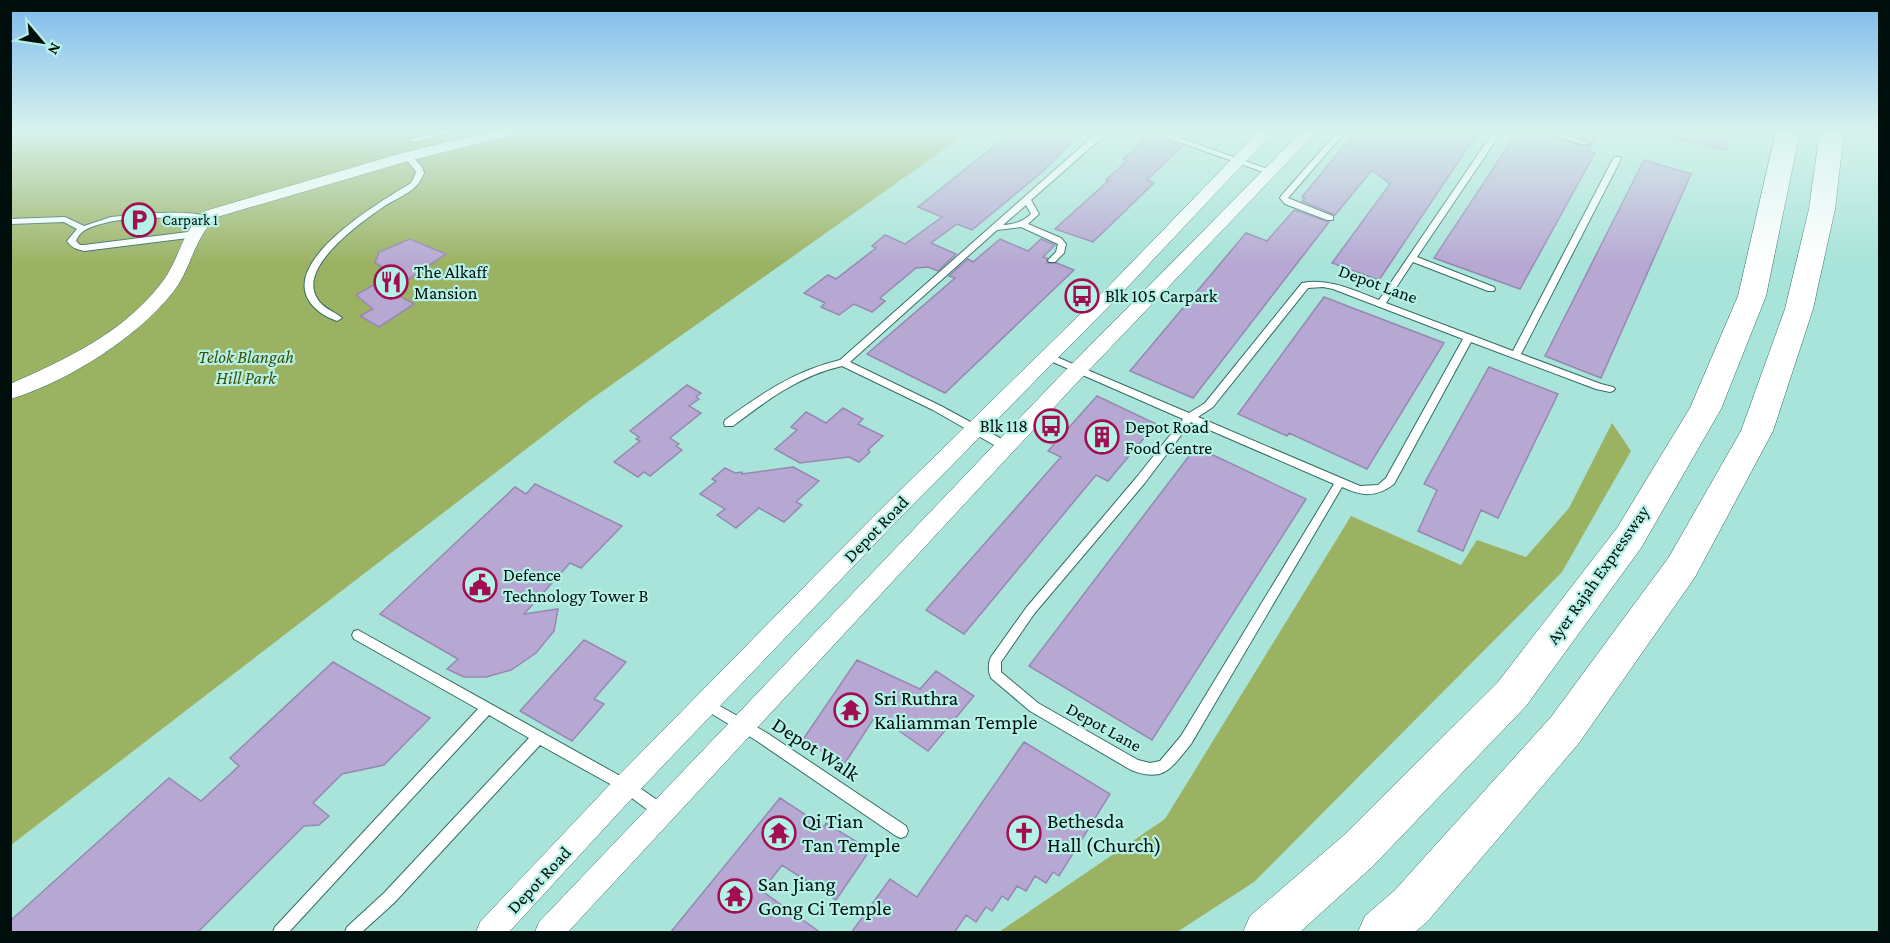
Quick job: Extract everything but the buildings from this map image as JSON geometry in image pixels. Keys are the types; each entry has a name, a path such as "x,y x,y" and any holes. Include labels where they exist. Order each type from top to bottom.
{"highway":[{"name":"Ayer Rajah Expressway","path":"1266,933 1358,851 1512,694 1629,538 1706,409 1752,296 1778,175"},
{"path":"1381,933 1411,906 1565,730 1682,567 1757,431 1799,309 1822,209 1826,175"}],"street":[{"path":"10,392 68,366 105,344 150,310 172,281 186,250 206,218 220,211 329,175"},
{"name":"Depot Road","path":"490,933 626,786 1049,357 1225,175"},
{"name":"Depot Road","path":"549,933 1077,370 1269,175"}],"lane":[{"path":"337,318 320,308 310,295 308,279 314,263 349,229 414,184 419,175"},
{"path":"729,423 790,380 822,367 843,363 1055,175"},
{"path":"1304,175 1284,198 1288,202 1330,218"},
{"path":"1381,303 1468,175"},
{"path":"1516,356 1609,175"},
{"path":"1024,225 1035,214 1027,200"},
{"path":"196,234 77,247 71,241 72,237 82,228 110,220 186,215 206,218"},
{"path":"10,222 65,219 82,228"},
{"path":"996,228 1024,225 1058,240 1062,244 1060,253 1052,260"},
{"path":"1412,258 1491,289"},
{"name":"Depot Lane","path":"1339,483 1186,740 1164,767 1150,770 1136,766 1034,707 995,674 995,661 1030,611 1140,481 1189,418 1209,405 1305,285 1313,283 1330,285 1610,389"},
{"path":"1049,357 1359,490 1380,489 1390,481 1469,338"},
{"path":"843,363 937,408 1005,446"},
{"path":"358,636 626,786 661,811"},
{"name":"Depot Walk","path":"706,704 741,727 762,737 901,831"},
{"path":"280,933 487,708"},
{"path":"352,933 389,898 539,737"}],"green space":[{"name":"Telok Blangah Hill Park","path":"11,175 908,175 590,400 11,845"},
{"path":"1612,423 1631,451 1562,572 1254,882 1177,932 999,932 1165,819 1351,516 1461,565 1477,540 1526,557 1569,508"}],"place":[{"name":"Carpark 1","path":"139,220"},
{"name":"The Alkaff Mansion","path":"391,282"},
{"name":"Blk 105 Carpark","path":"1082,296"},
{"name":"Blk 118","path":"1051,426"},
{"name":"Depot Road Food Centre","path":"1102,437"},
{"name":"Defence Technology Tower B","path":"480,585"},
{"name":"Sri Ruthra Kaliamman Temple","path":"851,710"},
{"name":"Qi Tian Tan Temple","path":"779,833"},
{"name":"Bethesda Hall (Church)","path":"1024,833"},
{"name":"San Jiang Gong Ci Temple","path":"735,896"}]}
